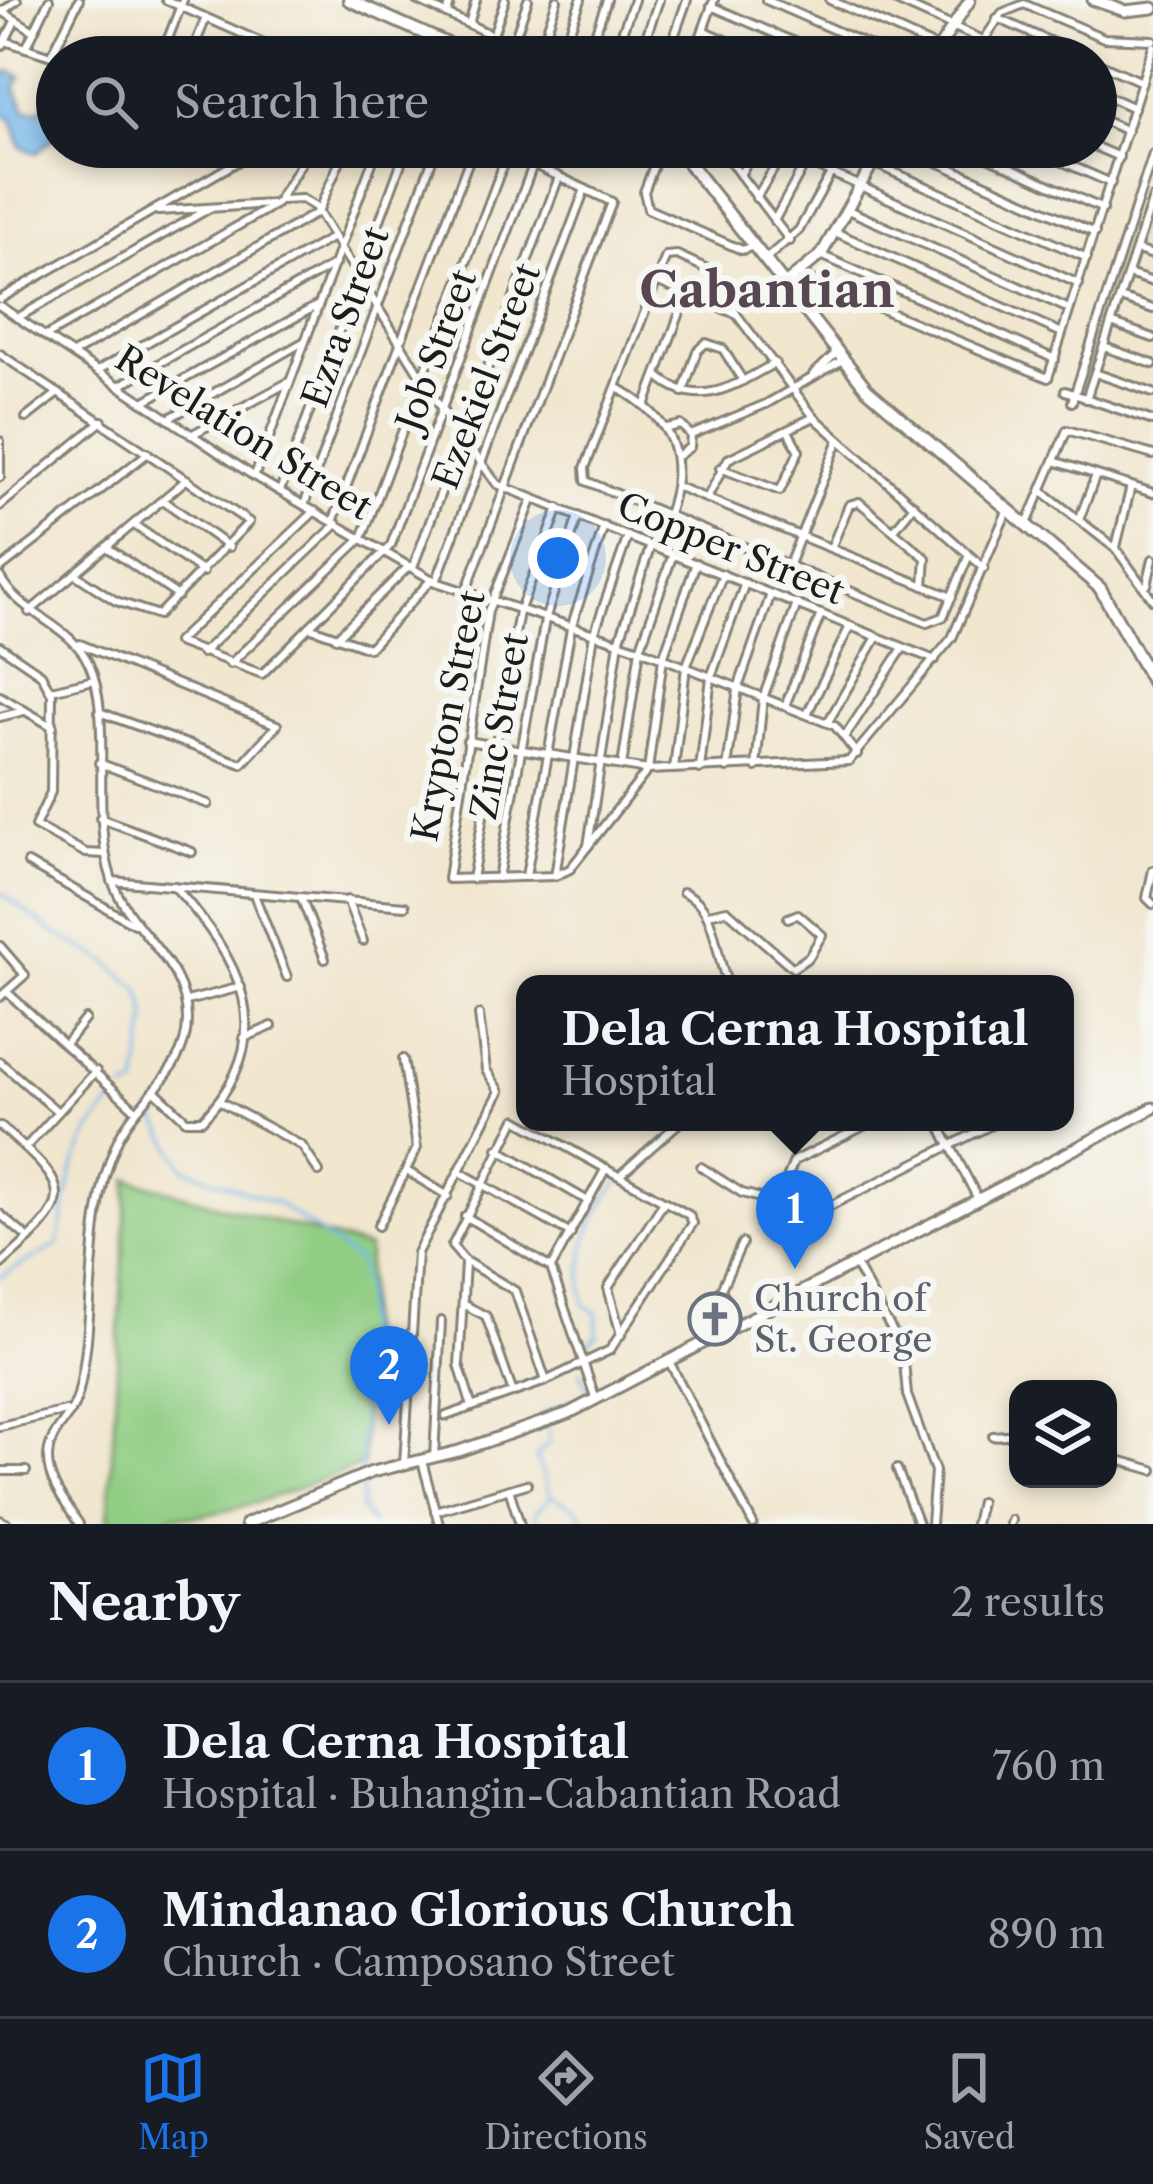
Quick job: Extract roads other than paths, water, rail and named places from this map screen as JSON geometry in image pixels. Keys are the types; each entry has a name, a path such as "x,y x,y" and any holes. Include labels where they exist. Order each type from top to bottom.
{"main road":[{"path":"349,0 433,36"},
{"path":"1093,0 1125,11 1153,8"},
{"path":"946,36 965,1"},
{"path":"694,168 840,356 886,406 1110,600 1153,683"},
{"path":"786,283 821,255 870,168"},
{"path":"246,1524 327,1488 428,1459 596,1400 1153,1108"}],"street":[{"path":"17,0 1,11 34,31"},
{"path":"26,49 50,0"},
{"path":"61,36 79,0"},
{"path":"166,0 182,3 247,36"},
{"path":"447,14 451,0"},
{"path":"469,24 476,0"},
{"path":"422,1 493,35 505,0"},
{"path":"515,36 528,0"},
{"path":"545,36 557,0"},
{"path":"568,36 581,0"},
{"path":"594,36 607,0"},
{"path":"621,36 634,0"},
{"path":"646,36 659,0"},
{"path":"675,36 687,0"},
{"path":"766,0 846,36"},
{"path":"830,0 908,36"},
{"path":"894,0 974,36"},
{"path":"169,36 182,3"},
{"path":"701,36 712,3 784,36"},
{"path":"986,36 1009,8 1031,4 1100,36"},
{"path":"199,36 206,18"},
{"path":"997,18 1038,36"},
{"path":"14,23 4,43 36,51"},
{"path":"703,30 717,36"},
{"path":"899,36 901,32"},
{"path":"1117,39 1153,43 1117,164"},
{"path":"1117,71 1142,82"},
{"path":"1117,100 1135,108"},
{"path":"1117,127 1127,131"},
{"path":"1073,398 1153,154"},
{"path":"0,302 227,168"},
{"path":"45,336 278,202 298,168"},
{"path":"73,354 318,212 337,168"},
{"path":"255,477 370,168"},
{"path":"280,491 400,168"},
{"name":"Ezra Street","path":"304,505 429,168"},
{"path":"202,653 335,523 466,168"},
{"path":"230,664 362,538 502,168"},
{"name":"Job Street","path":"386,552 532,168"},
{"path":"465,594 612,202 541,168"},
{"path":"653,168 644,192 648,209 742,250 757,244"},
{"path":"734,168 790,241"},
{"path":"739,175 743,168"},
{"path":"757,198 775,168"},
{"path":"774,220 803,168"},
{"path":"820,168 1079,284"},
{"path":"884,168 1087,257"},
{"path":"950,168 1095,233"},
{"path":"1008,168 1102,209"},
{"path":"1077,168 1111,183"},
{"path":"800,275 1047,379 1116,168"},
{"path":"766,257 790,241 831,173"},
{"path":"336,638 410,567 559,177"},
{"name":"Ezekiel Street","path":"434,580 482,466 585,189"},
{"path":"1087,399 1136,250 1149,226 1153,199"},
{"path":"154,211 307,201 442,410 482,466 506,488"},
{"path":"17,318 210,208"},
{"path":"848,210 1071,309"},
{"path":"835,232 1063,334"},
{"path":"97,371 333,237"},
{"path":"1136,250 1153,255"},
{"path":"969,555 936,622 788,567 584,477 669,254 716,273 737,315 814,417 984,568"},
{"path":"821,255 1055,359"},
{"path":"119,386 336,264"},
{"path":"1128,274 1153,282"},
{"path":"656,281 737,315"},
{"path":"646,404 687,294"},
{"path":"1120,298 1153,309"},
{"name":"Revelation Street","path":"0,302 255,477 434,580 664,658 827,723 845,735"},
{"path":"143,402 322,303"},
{"path":"1111,323 1153,338"},
{"path":"168,419 305,341"},
{"path":"683,392 698,351 706,343 723,349 743,381"},
{"path":"1104,347 1153,364"},
{"path":"0,354 188,478 249,525 178,596 150,616 76,575"},
{"path":"691,435 793,388 840,356"},
{"path":"657,375 683,392 714,394 776,363"},
{"path":"1095,373 1153,392"},
{"path":"191,435 291,381"},
{"path":"618,388 646,404 668,428 679,455 678,487 667,517"},
{"path":"1065,391 1073,398 1153,421"},
{"path":"26,418 58,393"},
{"path":"707,498 720,468 814,417"},
{"path":"0,506 102,421"},
{"path":"668,428 681,425 691,435"},
{"path":"1027,524 1070,429 1153,455"},
{"path":"720,468 780,490 799,451 788,431"},
{"path":"679,455 689,449 691,435"},
{"path":"0,441 0,476"},
{"path":"788,567 838,441"},
{"path":"594,445 604,449"},
{"path":"99,712 242,764 277,723 76,642 29,612 0,573 149,452"},
{"path":"1054,461 1153,493"},
{"path":"1079,520 1096,475"},
{"path":"29,612 188,478"},
{"path":"616,495 620,485"},
{"path":"1116,549 1131,486"},
{"path":"678,487 952,597"},
{"name":"Copper Street","path":"506,488 935,660"},
{"path":"1042,491 1116,549 1153,600"},
{"name":"Krypton Street","path":"472,879 446,878 467,741 492,603 533,498"},
{"path":"164,501 229,548"},
{"path":"831,548 854,502 926,558 924,586"},
{"path":"894,530 914,505"},
{"path":"559,508 519,612 472,879 559,875 648,770 664,658 696,563"},
{"path":"467,741 648,770 844,763 857,754 960,625 1008,508"},
{"path":"315,511 176,640 260,675 386,552"},
{"name":"Zinc Street","path":"498,878 545,620 578,515"},
{"path":"134,525 203,572"},
{"path":"526,876 571,628 604,526"},
{"path":"559,875 594,634 628,536"},
{"path":"588,846 619,642 651,545"},
{"path":"108,548 178,596"},
{"path":"622,766 640,649 673,554"},
{"path":"1147,588 1153,559"},
{"path":"674,770 686,668 723,574"},
{"path":"309,627 367,649 434,580"},
{"path":"700,769 711,677 745,583"},
{"path":"728,768 738,688 771,594"},
{"path":"756,767 763,698 797,604"},
{"path":"784,706 821,614"},
{"path":"806,715 850,626"},
{"path":"827,723 877,637"},
{"path":"75,1524 48,1460 49,1443 79,1394 90,1327 99,1206 116,1146 136,1110 155,1091 186,1043 187,1001 164,956 135,925 112,881 99,818 95,680 76,642"},
{"path":"0,646 41,674 51,690 51,792 35,826 79,850 106,854"},
{"path":"857,754 845,735 903,647"},
{"path":"51,690 95,680"},
{"path":"0,696 52,727"},
{"path":"0,717 24,711"},
{"path":"98,763 208,804"},
{"path":"99,818 192,852"},
{"path":"28,863 135,925"},
{"path":"1153,870 1147,898 1153,904"},
{"path":"112,881 405,907"},
{"path":"155,1091 192,1124 219,1101 244,1038 242,987 226,947 173,886"},
{"path":"683,892 698,899 708,914 725,975"},
{"path":"255,897 287,977"},
{"path":"302,900 325,958"},
{"path":"346,900 363,941"},
{"path":"708,914 728,910 788,964 800,967 822,935 798,914 788,919"},
{"path":"0,946 25,975 4,995 136,1110"},
{"path":"187,1001 242,987"},
{"path":"404,1464 416,1258 500,1091 487,1070 479,1015"},
{"path":"65,1044 85,1019"},
{"path":"244,1038 272,1026"},
{"path":"378,1226 409,1172 417,1144 403,1059"},
{"path":"0,1063 58,1112"},
{"path":"25,1148 96,1071"},
{"path":"219,1101 302,1146 319,1172"},
{"path":"516,1119 452,1246 465,1261 515,1291 546,1381"},
{"path":"0,1126 57,1181 52,1218 0,1265"},
{"path":"446,1416 546,1381 610,1350 693,1220 538,1131"},
{"path":"620,1175 670,1131"},
{"path":"777,1203 794,1161 854,1131"},
{"path":"942,1131 980,1202"},
{"path":"701,1167 725,1185 806,1213 825,1211 981,1131"},
{"path":"498,1149 588,1201"},
{"path":"551,1268 606,1168"},
{"path":"409,1172 448,1196"},
{"path":"460,1172 571,1234"},
{"path":"622,1335 608,1288 665,1202"},
{"path":"0,1214 29,1239"},
{"path":"465,1216 551,1268 596,1400"},
{"path":"739,1329 721,1289 742,1243"},
{"path":"465,1261 459,1365 472,1407"},
{"path":"856,1265 903,1350 908,1395 934,1465 931,1524"},
{"path":"463,1304 486,1316 513,1393"},
{"path":"439,1524 428,1459 441,1321"},
{"path":"670,1363 753,1524"},
{"path":"0,1426 69,1410"},
{"path":"994,1436 1009,1435"},
{"path":"1117,1460 1153,1470"},
{"path":"898,1469 918,1524"},
{"path":"0,1471 26,1471"},
{"path":"435,1510 527,1484"},
{"path":"509,1490 520,1524"},
{"path":"974,1524 980,1502"},
{"path":"0,1520 8,1524"}],"water":[{"path":"9,71 21,76 15,88 26,110 36,110 36,153 21,147 12,119 0,113 0,80"}],"waterway":[{"path":"1082,392 1153,180"},
{"path":"0,892 51,931 106,961 140,990 147,1017 137,1087"},
{"path":"124,1091 135,1087"},
{"path":"0,1277 58,1245 72,1171 89,1132 115,1100"},
{"path":"151,1110 184,1168 279,1204 358,1261 364,1286 361,1471"},
{"path":"661,1143 685,1131"},
{"path":"583,1347 597,1335 597,1314 584,1304 582,1269 587,1239 619,1181"},
{"path":"542,1414 590,1393 580,1371"},
{"path":"547,1429 550,1442 536,1457 551,1497"},
{"path":"362,1482 361,1509 372,1524"},
{"path":"536,1524 536,1511 551,1497"},
{"path":"553,1497 576,1508 588,1524"}],"place":[{"name":"Dela Cerna Hospital","path":"795,1269"},
{"name":"Church of St. George","path":"715,1319"},
{"name":"Mindanao Glorious Church","path":"389,1425"}],"district":[{"name":"Cabantian","path":"767,290"}]}
